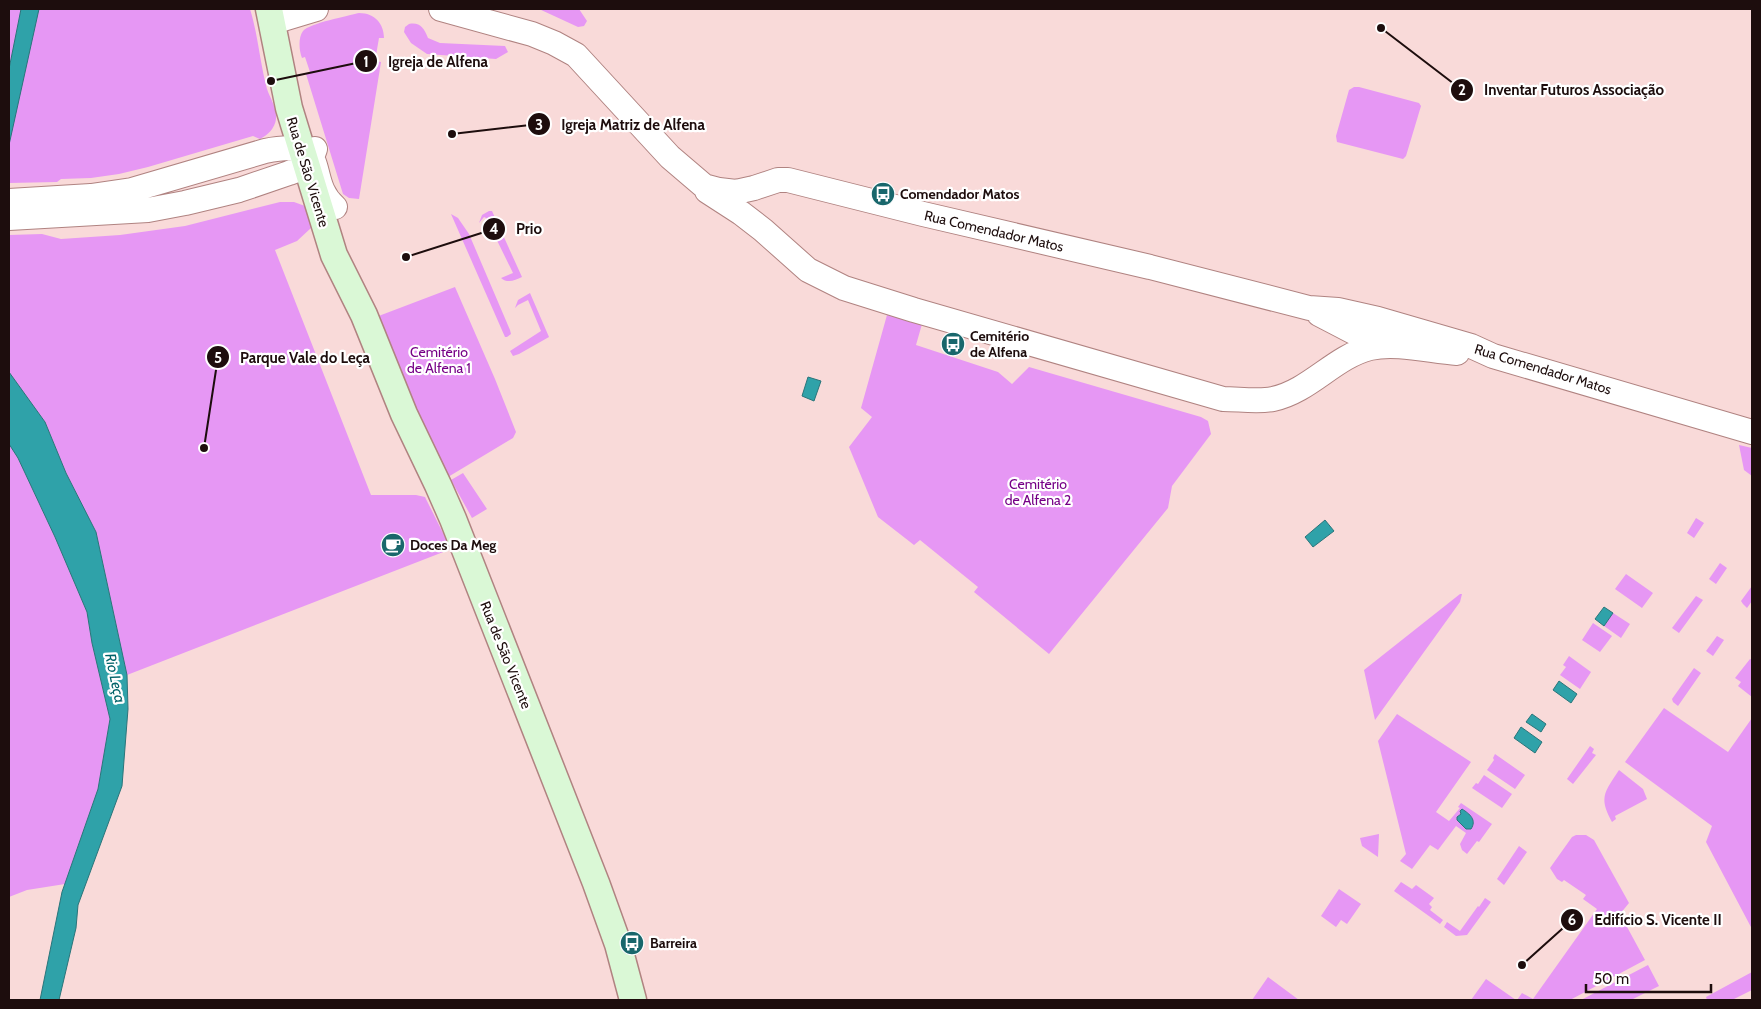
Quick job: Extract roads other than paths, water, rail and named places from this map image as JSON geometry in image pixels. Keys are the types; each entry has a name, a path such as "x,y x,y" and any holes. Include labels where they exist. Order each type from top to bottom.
{"main road":[{"name":"Rua de São Vicente","path":"271,15 283,84 292,118 309,153"},
{"name":"Rua de São Vicente","path":"271,15 283,36 309,153 325,202 334,255 364,315 404,414 453,520 593,875 618,944 633,1000"}],"street":[{"path":"271,15 316,9"},
{"name":"Rua Comendador Matos","path":"441,9 532,34 576,55 670,157 704,186 736,192 778,180 788,180 923,214 1150,267 1308,308 1340,320 1369,340 1386,345"},
{"path":"265,151 276,145 283,138 292,118"},
{"path":"9,218 91,196 132,190 265,151 280,148 309,153 296,170 273,180"},
{"path":"231,161 244,165 248,169 249,178 243,189"},
{"path":"9,200 46,208 148,210 284,178 295,181 325,202"},
{"path":"704,186 709,192 726,202 763,230 808,270 844,288 1223,399 1272,400 1296,390 1351,355 1368,348 1386,345 1493,356"},
{"path":"1332,368 1341,354 1345,340 1340,320"},
{"name":"Rua Comendador Matos","path":"1340,320 1384,321 1472,346 1493,356 1752,432"}],"water":[{"path":"21,9 39,9 9,145 9,69"},
{"name":"Rio Leça","path":"9,372 45,422 66,473 96,532 127,675 128,709 122,786 78,905 76,928 59,1000 40,1000 62,892 98,789 110,719 92,643 87,612 55,537 18,458 9,444"},
{"path":"808,377 821,381 814,401 802,396"},
{"path":"1325,520 1334,531 1313,547 1305,537"},
{"path":"1604,607 1613,613 1604,626 1595,619"},
{"path":"1559,681 1577,694 1571,703 1553,690"},
{"path":"1532,714 1546,724 1541,732 1526,722"},
{"path":"1521,727 1542,742 1535,753 1514,738"},
{"path":"1462,809 1473,820 1471,829 1466,829 1457,820"}],"place":[{"name":"Inventar Futuros Associação","path":"1381,28"},
{"name":"Igreja de Alfena","path":"271,81"},
{"name":"Igreja Matriz de Alfena","path":"452,134"},
{"name":"Comendador Matos","path":"883,194"},
{"name":"Prio","path":"406,257"},
{"name":"Cemitério de Alfena","path":"953,344"},
{"name":"Parque Vale do Leça","path":"204,448"},
{"name":"Doces Da Meg","path":"393,545"},
{"name":"Barreira","path":"632,943"},
{"name":"Edifício S. Vicente II","path":"1522,965"}],"park label":[{"name":"Cemitério de Alfena 1","path":"439,360"},
{"name":"Cemitério de Alfena 2","path":"1038,492"}]}
